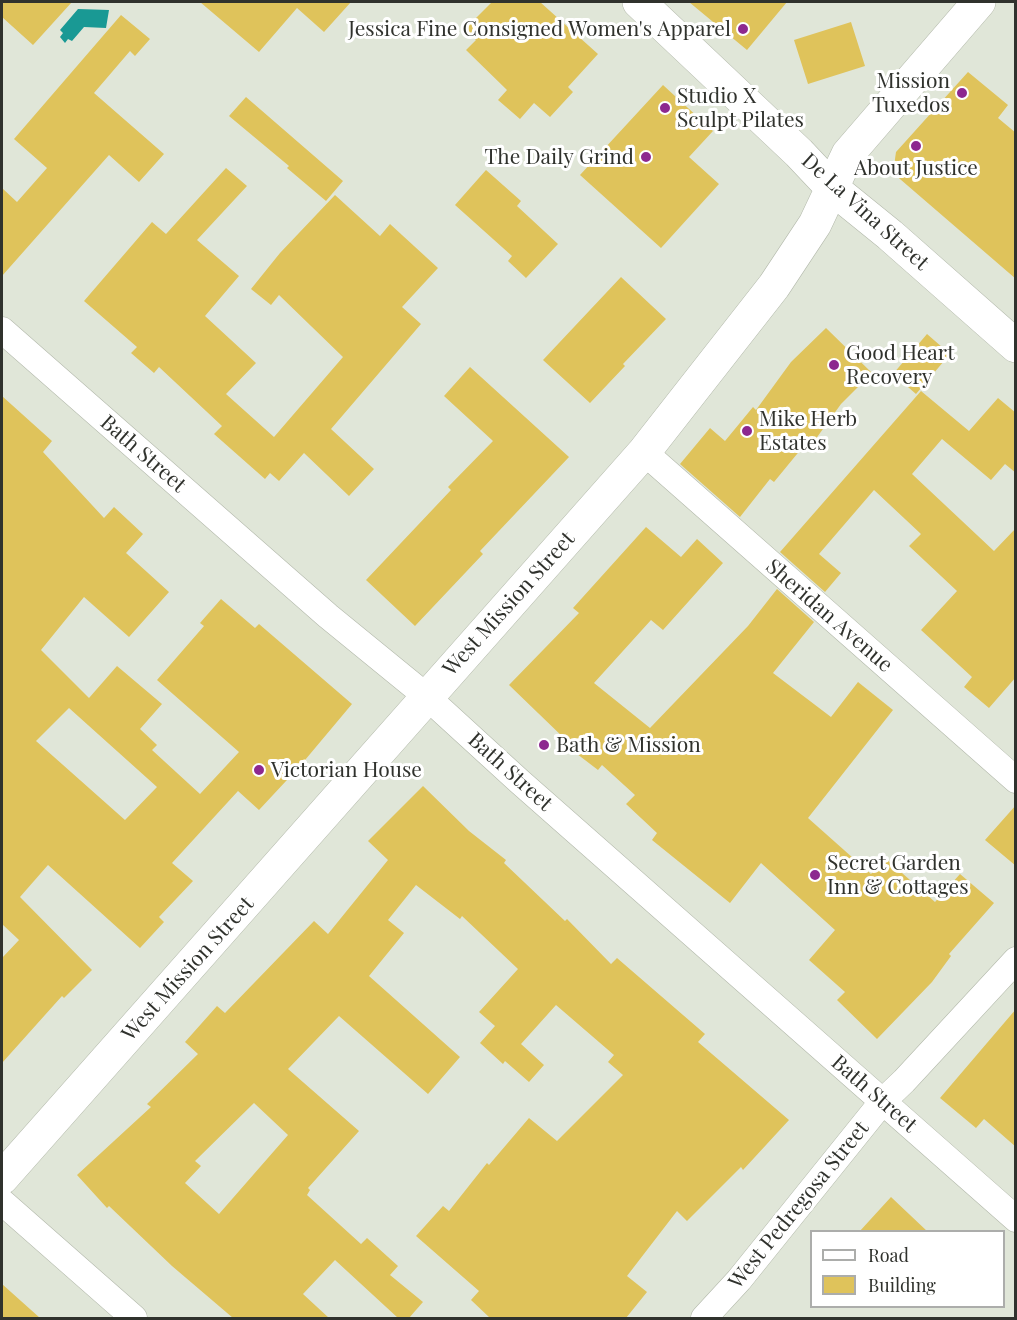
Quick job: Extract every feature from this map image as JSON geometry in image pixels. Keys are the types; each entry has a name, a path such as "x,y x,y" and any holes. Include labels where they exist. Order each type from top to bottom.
{"main road":[{"name":"De La Vina Street","path":"639,2 799,153 832,188 890,235 1016,346"},
{"name":"West Mission Street","path":"2,1178 644,452 774,286 815,224 848,154 979,2"}],"street":[{"name":"Bath Street","path":"2,330 328,616 426,696 527,789 1016,1219"},
{"name":"Sheridan Avenue","path":"644,452 1016,780"},
{"name":"West Pedregosa Street","path":"704,1318 739,1280 883,1101 1016,960"},
{"path":"2,1202 134,1318"}],"water":[{"path":"78,9 109,10 106,28 84,27 72,41 68,39 65,43 60,37 63,33 60,30"}],"building":[{"path":"2,2 72,2 33,45 2,17"},
{"path":"200,2 351,2 324,32 297,8 259,52"},
{"path":"492,2 540,2 598,54 568,87 573,92 550,117 534,103 520,119 498,100 507,90 466,50 476,40 465,29"},
{"path":"689,2 787,2 747,50"},
{"path":"121,15 150,39 135,56 130,51 94,93 164,154 139,182 109,155 2,276 2,188 17,202 47,168 14,139"},
{"path":"851,22 865,66 808,84 794,40"},
{"path":"968,72 1008,105 998,118 1016,133 1016,279 893,173 896,152"},
{"path":"663,85 713,131 689,157 719,184 661,248 580,175"},
{"path":"246,97 343,181 326,201 287,168 289,166 229,116"},
{"path":"226,168 247,186 197,240 239,276 205,316 256,363 226,394 274,437 343,357 279,295 271,305 251,289 280,253 335,195 380,236 390,224 438,268 402,307 421,324 331,429 374,469 349,496 304,453 279,481 270,473 265,479 214,434 222,426 159,367 154,373 131,353 137,347 84,301 152,222 166,234"},
{"path":"486,170 521,201 517,206 558,244 526,278 508,261 512,256 455,205"},
{"path":"621,277 666,319 590,403 543,360"},
{"path":"826,328 872,373 841,404 815,440 811,437 774,482 770,479 740,517 680,464 710,428 725,441 753,407 756,410 791,362"},
{"path":"927,334 950,354 916,394 893,374"},
{"path":"470,367 569,457 480,551 483,554 415,626 366,580 451,490 448,487 493,441 444,396"},
{"path":"921,391 969,431 998,398 1016,413 1016,473 1005,464 991,480 942,439 912,474 994,551 1016,528 1016,677 989,708 964,687 972,677 921,630 957,591 909,546 921,534 874,490 819,554 841,573 825,592 780,552"},
{"path":"2,396 52,441 43,452 104,518 114,507 143,534 126,553 169,592 129,637 84,597 41,650 89,698 117,666 162,704 140,729 157,745 152,750 200,794 239,752 157,680 204,626 200,623 221,599 255,628 259,624 352,704 300,766 259,810 238,791 172,863 193,881 159,917 164,922 140,948 48,865 20,897 92,970 64,998 62,996 2,1063 2,958 19,940 2,924","holes":["69,708 157,787 125,820 36,741"]},
{"path":"646,527 681,557 697,539 723,563 663,630 651,620 594,683 650,728 748,626 777,589 814,622 773,673 831,717 858,682 893,710 808,818 871,874 885,858 935,902 960,874 994,903 949,954 951,956 932,982 877,1039 837,1000 845,992 809,960 835,930 761,863 730,903 652,840 657,833 626,804 635,795 602,765 598,770 564,744 567,741 509,685 579,613 573,608"},
{"path":"423,786 469,831 506,860 504,863 565,921 567,919 611,964 617,958 705,1034 698,1042 789,1120 743,1170 741,1167 687,1221 677,1211 627,1276 647,1292 626,1318 490,1318 471,1300 479,1291 416,1236 443,1206 449,1211 487,1163 489,1165 529,1118 557,1141 623,1075 608,1062 614,1055 556,1005 521,1044 544,1065 529,1082 505,1061 503,1064 480,1043 495,1026 479,1012 518,969 462,916 460,919 416,885 388,920 404,933 369,976 460,1057 428,1094 339,1016 288,1069 359,1131 308,1188 310,1190 307,1195 361,1244 367,1238 398,1266 390,1275 423,1302 409,1318 398,1318 335,1260 303,1294 329,1318 233,1318 172,1266 109,1206 107,1208 77,1175 151,1107 147,1104 198,1054 185,1042 217,1006 225,1013 314,921 328,934 388,860 368,841","holes":["254,1103 288,1135 219,1214 185,1183 201,1166 195,1161"]},
{"path":"1016,805 1016,866 985,840"},
{"path":"1016,1009 1016,1147 984,1119 976,1128 940,1098"},
{"path":"891,1197 926,1230 861,1230"},
{"path":"2,1284 40,1318 2,1318"}],"place":[{"name":"Jessica Fine Consigned Women's Apparel","path":"743,29"},
{"name":"Mission Tuxedos","path":"962,93"},
{"name":"Studio X Sculpt Pilates","path":"665,108"},
{"name":"About Justice","path":"916,146"},
{"name":"The Daily Grind","path":"646,157"},
{"name":"Good Heart Recovery","path":"834,365"},
{"name":"Mike Herb Estates","path":"747,431"},
{"name":"Bath & Mission","path":"544,745"},
{"name":"Victorian House","path":"259,770"},
{"name":"Secret Garden Inn & Cottages","path":"815,875"}]}
